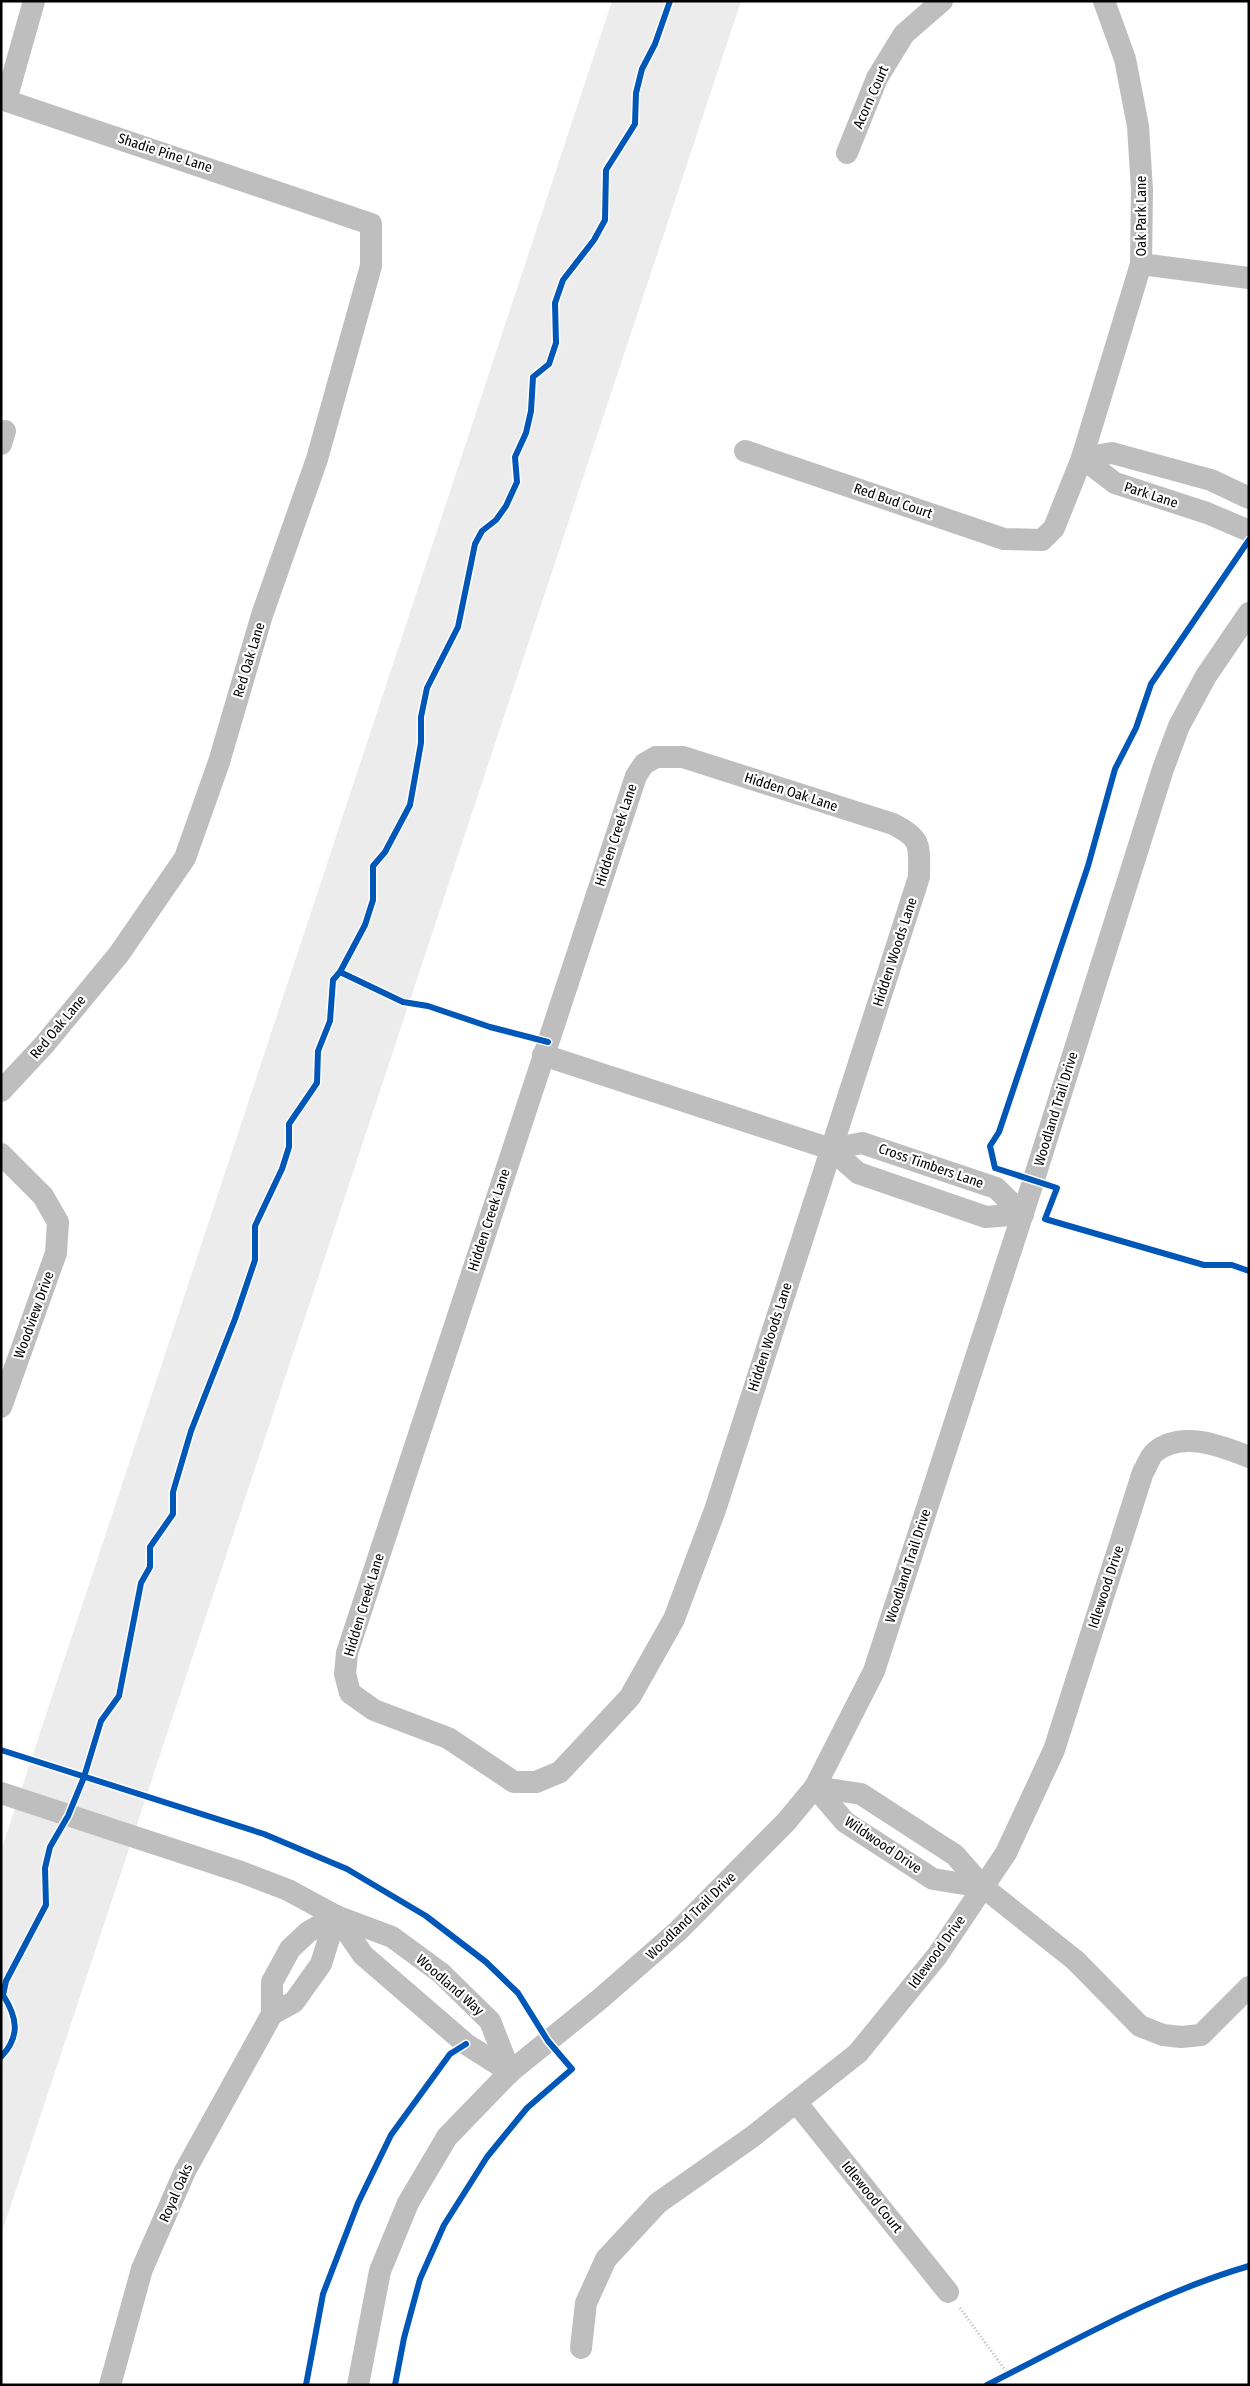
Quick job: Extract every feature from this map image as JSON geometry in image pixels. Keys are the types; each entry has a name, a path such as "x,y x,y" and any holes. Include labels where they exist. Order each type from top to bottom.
{"street":[{"path":"4,100 34,1"},
{"name":"Acorn Court","path":"847,153 877,78 904,34 942,1"},
{"name":"Oak Park Lane","path":"1042,540 1054,528 1082,458 1141,264 1142,190 1138,126 1125,59 1104,1"},
{"name":"Shadie Pine Lane","path":"4,100 323,206"},
{"name":"Red Oak Lane","path":"1,1091 44,1045 119,954 185,858 219,762 262,615 317,458 371,266 371,224 323,206"},
{"path":"1141,264 1249,278"},
{"name":"Red Bud Court","path":"745,451 1004,539 1042,540"},
{"path":"1082,458 1112,453 1211,480 1249,498"},
{"name":"Park Lane","path":"1082,458 1115,483 1207,513 1249,531"},
{"name":"Woodland Trail Drive","path":"358,2385 380,2271 408,2203 446,2137 510,2072 600,1999 678,1932 786,1822 815,1787 874,1671 1023,1214 1162,769 1179,726 1206,676 1249,613"},
{"name":"Hidden Oak Lane","path":"656,757 683,757 893,824 911,833 918,846"},
{"name":"Hidden Creek Lane","path":"536,1782 514,1782 448,1738 374,1710 350,1693 345,1674 347,1653 636,776 644,764 656,757"},
{"name":"Hidden Woods Lane","path":"536,1782 560,1772 630,1697 674,1619 715,1510 919,878 918,846"},
{"name":"Cross Timbers Lane","path":"544,1055 831,1149 858,1173 986,1217 1023,1214"},
{"name":"Cross Timbers Lane","path":"831,1149 862,1143 996,1188 1023,1214"},
{"name":"Woodview Drive","path":"1,1154 43,1196 58,1222 56,1253 1,1407"},
{"name":"Idlewood Drive","path":"581,2348 586,2303 606,2259 658,2203 752,2137 858,2053 937,1956 1006,1853 1054,1750 1143,1472 1154,1452 1178,1442 1198,1441 1223,1447 1249,1457"},
{"name":"Wildwood Drive","path":"815,1787 845,1822 933,1879 983,1887"},
{"name":"Wildwood Drive","path":"815,1787 861,1794 955,1855 983,1887 1075,1960 1140,2026 1162,2035 1181,2037 1201,2035 1249,1987"},
{"name":"Woodland Way","path":"1,1793 241,1872 288,1890 336,1916 392,1937 441,1973 490,2021 510,2072"},
{"path":"272,2014 294,2002 321,1964 336,1916"},
{"name":"Woodland Way","path":"336,1916 363,1955 466,2044 510,2072"},
{"name":"Royal Oaks","path":"110,2385 142,2269 185,2171 272,2014 272,1982 290,1950 308,1932 336,1916"},
{"name":"Idlewood Court","path":"796,2102 948,2292"}],"path":[{"path":"948,2292 1008,2374"},
{"path":"1001,2378 1017,2370"}],"shaded area":[{"path":"612,1 741,1 1,2235 1,1851"}],"cycle path":[{"path":"1,2057 12,2042 15,2026 8,2003 3,1995 6,1981 46,1905 45,1868 50,1847 68,1816 84,1777 101,1721 119,1696 141,1583 150,1567 150,1547 173,1514 173,1492 191,1431 235,1319 255,1260 255,1226 282,1169 289,1147 289,1124 317,1083 318,1051 330,1021 333,980 340,972 365,925 373,900 373,866 385,852 410,805 421,743 421,717 427,688 458,627 475,544 482,531 496,520 506,506 517,482 515,457 526,433 531,411 533,377 549,364 556,343 555,303 563,280 594,240 605,220 606,170 635,124 636,93 642,69 655,44 670,1"},
{"path":"1249,540 1151,684 1136,728 1115,769 1088,866 999,1132 990,1146 995,1168 1057,1188 1045,1219 1204,1265 1232,1265 1249,1271"},
{"path":"340,972 403,1002 428,1006 490,1027 548,1042"},
{"path":"1,1750 264,1834 347,1869 426,1916 486,1962 518,1993 548,2041 572,2069 527,2108 487,2157 444,2225 420,2279 404,2338 395,2385"},
{"path":"306,2385 323,2294 358,2203 391,2135 450,2054 466,2044"},
{"path":"987,2385 1148,2304 1215,2277 1249,2266"}]}
